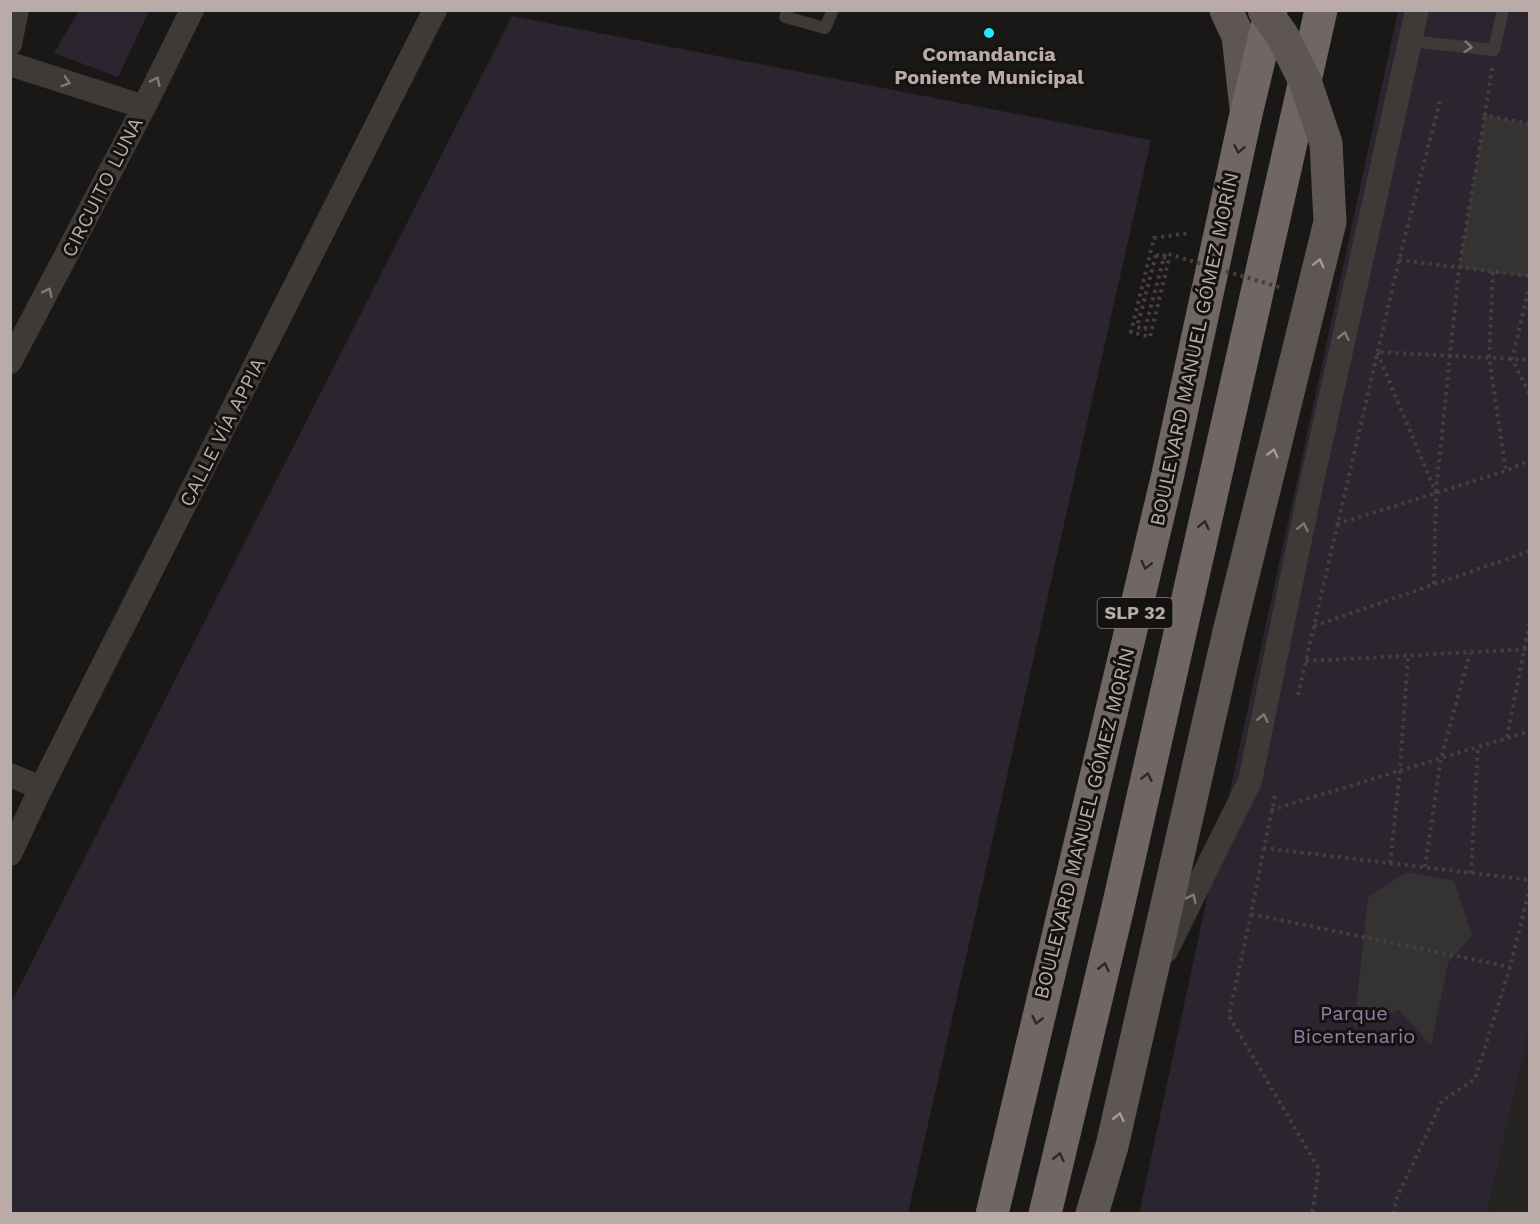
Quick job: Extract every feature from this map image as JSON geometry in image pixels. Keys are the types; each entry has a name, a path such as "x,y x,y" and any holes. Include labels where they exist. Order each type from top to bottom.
{"highway":[{"name":"BOULEVARD MANUEL GÓMEZ MORÍN","path":"992,1214 1168,474 1246,114 1271,10"},
{"name":"SLP 32","path":"1045,1214 1118,907 1321,10"}],"main road":[{"path":"1226,10 1238,36 1246,114"},
{"path":"1092,1214 1112,1146 1229,632 1329,222 1326,143 1305,81 1282,35 1264,10"}],"street":[{"path":"10,44 17,10"},
{"name":"CIRCUITO LUNA","path":"10,362 21,320 144,107 192,10"},
{"name":"CALLE VÍA APPIA","path":"10,854 41,788 435,10"},
{"path":"1148,988 1250,781 1312,481 1417,10"},
{"path":"10,64 144,107"},
{"path":"10,775 41,788"}],"lane":[{"path":"788,10 785,17 825,28 833,10"},
{"path":"1410,41 1494,50 1503,10"}],"path":[{"path":"1434,584 1436,493 1449,356 1459,268 1494,50"},
{"path":"1298,696 1377,352 1440,101"},
{"path":"1485,115 1530,124"},
{"path":"1222,227 1154,238 1131,332 1150,337 1169,259 1156,255 1137,327 1145,329 1165,253 1285,289"},
{"path":"1399,260 1530,276"},
{"path":"1493,272 1489,358 1506,471"},
{"path":"1530,284 1512,359 1530,395"},
{"path":"1377,352 1530,360"},
{"path":"1377,352 1436,493"},
{"path":"1337,524 1506,471 1530,460"},
{"path":"1314,626 1530,551"},
{"path":"1507,737 1530,620"},
{"path":"1306,662 1530,650"},
{"path":"1425,867 1441,758 1470,653"},
{"path":"1390,863 1400,770 1408,656"},
{"path":"1271,810 1530,731"},
{"path":"1471,873 1478,746"},
{"path":"1277,788 1229,1016 1319,1169 1312,1214"},
{"path":"1264,848 1530,880"},
{"path":"1394,1214 1396,1200 1442,1101 1475,1078 1510,967 1530,887"},
{"path":"1251,914 1510,967"}],"shaded area":[{"path":"1529,1022 1529,1213 1487,1213"}],"green space":[{"path":"79,11 149,11 118,77 54,53"},
{"name":"Parque Bicentenario","path":"1398,11 1529,11 1530,1022 1487,1213 1139,1214"},
{"path":"512,16 1151,140 908,1213 11,1213 11,1003"}],"building":[{"path":"1485,115 1530,124 1530,277 1459,268"},
{"path":"1407,872 1454,881 1472,935 1448,963 1431,1046 1399,1010 1354,1027 1368,897"}],"place":[{"name":"Comandancia Poniente Municipal","path":"989,33"}]}
